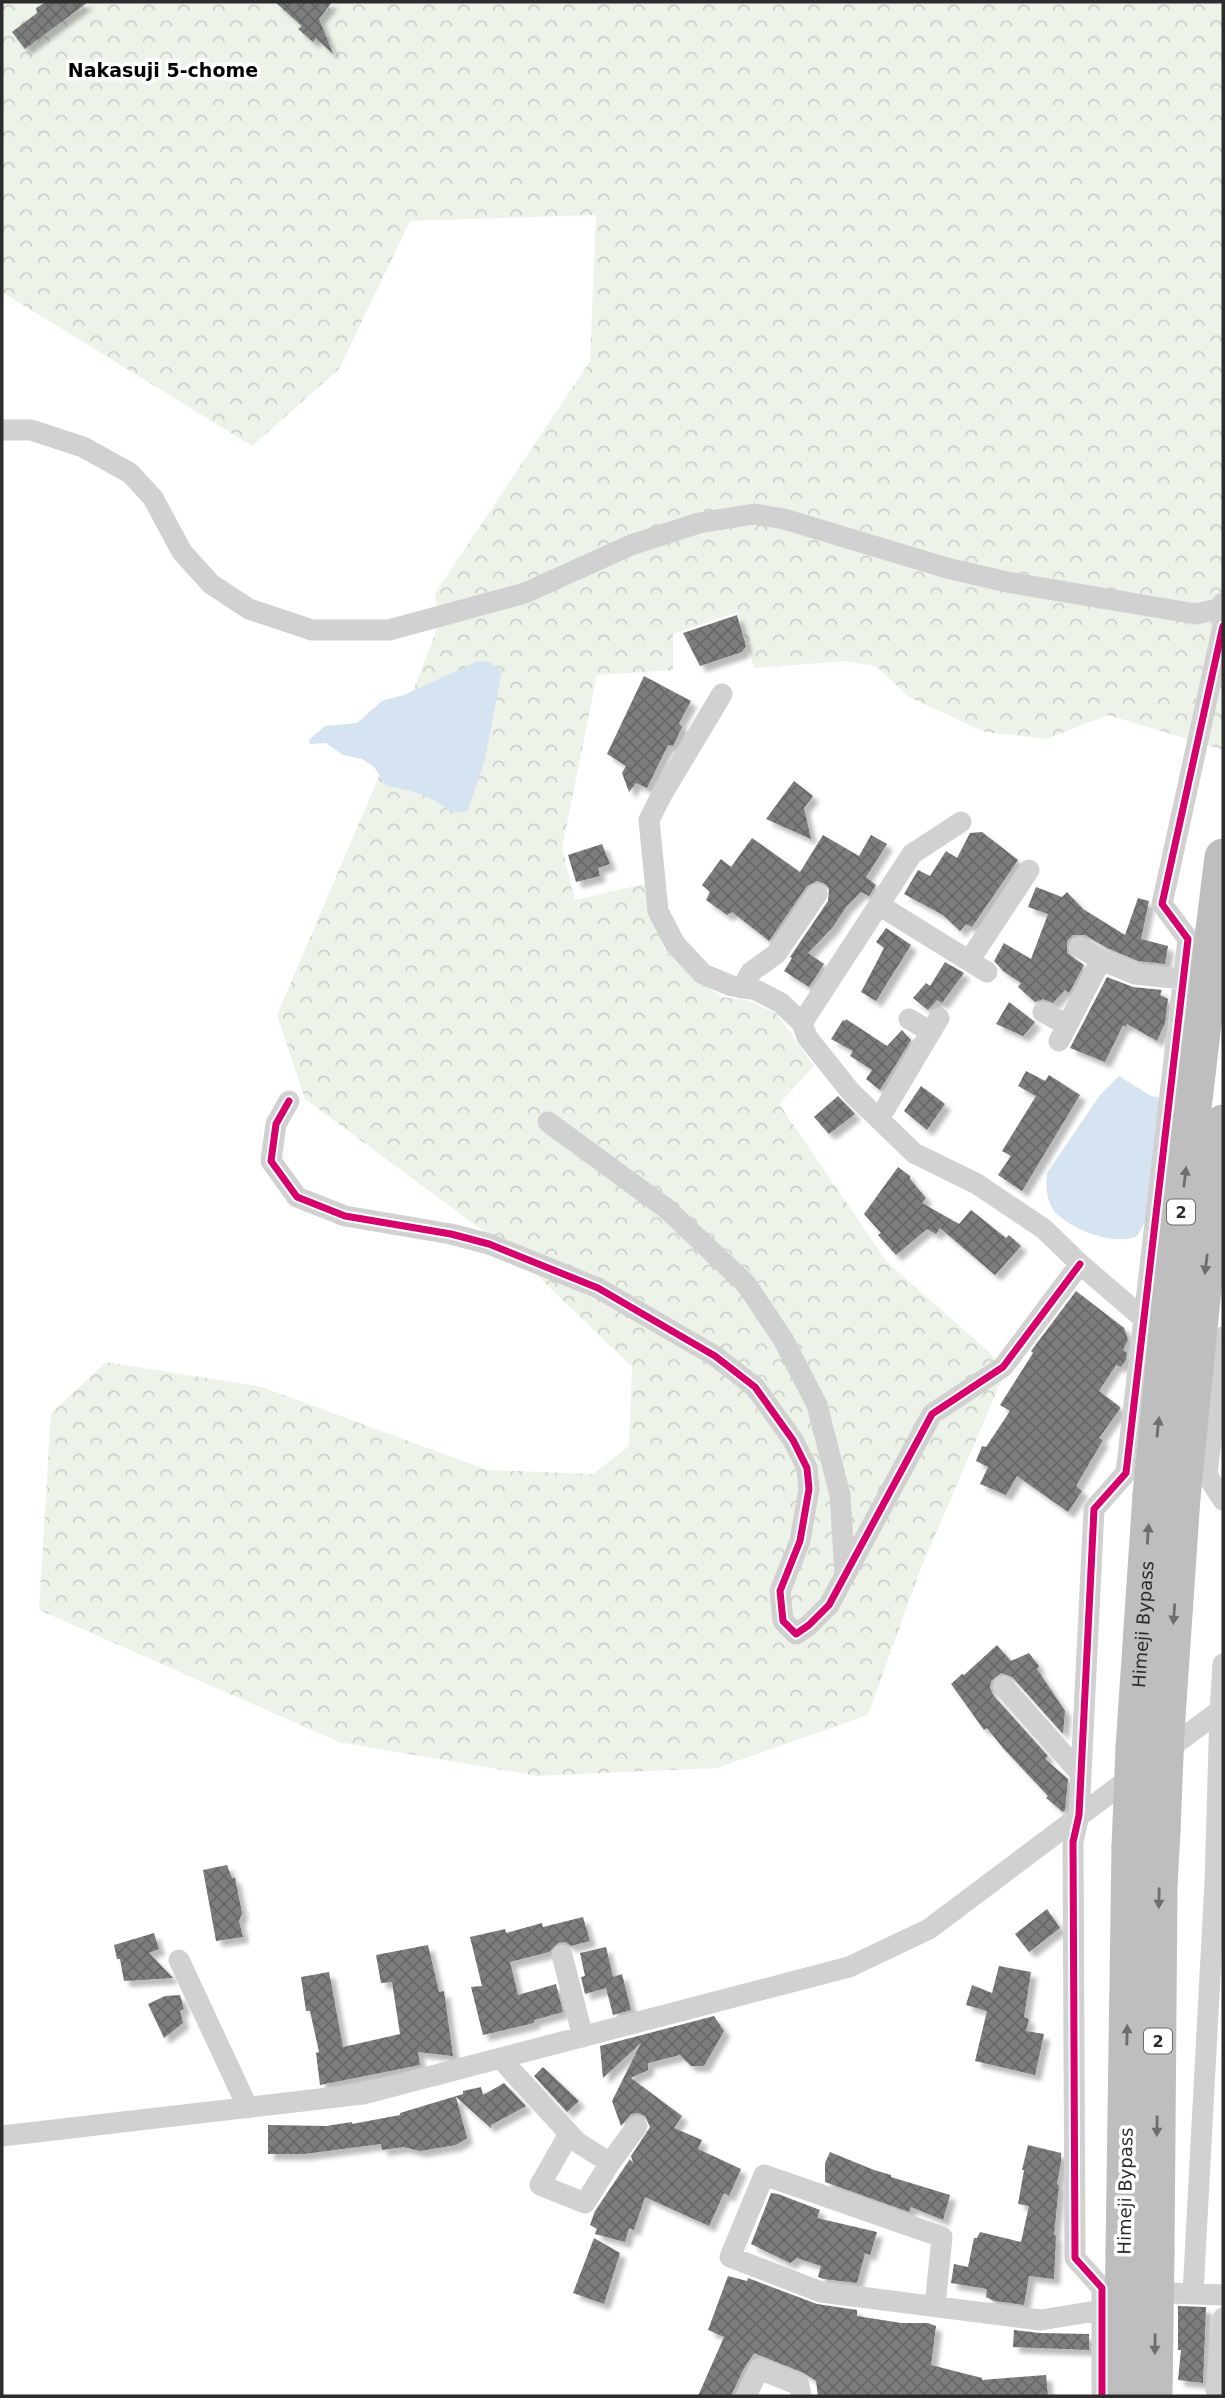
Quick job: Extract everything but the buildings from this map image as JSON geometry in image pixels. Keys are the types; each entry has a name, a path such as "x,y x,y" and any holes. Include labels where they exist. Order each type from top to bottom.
{"highway":[{"name":"Himeji Bypass","path":"1154,2396 1140,2251 1130,1847 1150,1740 1167,1485 1169,1312 1223,858"},
{"name":"Himeji Bypass","path":"1167,1485 1203,1289 1223,1123"},
{"name":"Himeji Bypass","path":"1122,2396 1140,2251 1162,1830 1150,1740"}],"street":[{"path":"2,430 31,430 83,447 130,473 153,498 183,552 211,584 249,609 312,630 390,630 525,593 631,545 699,523 754,514 783,519 947,568 1007,582 1196,614 1218,609 1223,603"},
{"path":"1167,1485 1143,1319 1188,939 1162,904 1223,626"},
{"path":"722,694 649,820 658,911 675,944 703,974 732,986 756,990 781,1003 802,1023 807,1037 842,1080 914,1153 977,1185 1044,1229 1143,1319 1221,1374"},
{"path":"802,1023 912,854 961,822"},
{"path":"879,905 978,967 1028,870"},
{"path":"742,988 751,972 776,954 817,894"},
{"path":"1079,947 1101,960 1135,974 1184,979"},
{"path":"1043,1012 1063,1033 1101,960"},
{"path":"879,1119 935,1025 909,1019"},
{"path":"289,1101 276,1124 271,1161 297,1197 345,1216 451,1234 489,1244 598,1288 715,1356 755,1387 793,1440 807,1468 809,1489 800,1541 780,1591 783,1621 796,1633 809,1625 829,1605 932,1414 1003,1367 1080,1264"},
{"path":"548,1122 667,1209 746,1284 783,1339 817,1405 840,1495 845,1575"},
{"path":"1167,1485 1221,1374 1223,1337"},
{"path":"1102,2396 1102,2299 1075,2258 1073,1842 1079,1815 1094,1509 1167,1485 1223,1500"},
{"path":"1193,2294 1219,1885 1223,1664"},
{"path":"1003,1686 1081,1774"},
{"path":"2,2136 363,2094 849,1967 929,1929 1221,1709"},
{"path":"562,1955 583,2037"},
{"path":"178,1961 248,2108"},
{"path":"501,2059 577,2142 610,2163"},
{"path":"569,2133 540,2185 585,2203 637,2126"},
{"path":"935,2306 942,2237 764,2175 730,2257 821,2292 1041,2320 1102,2299 1223,2295"},
{"path":"1222,2396 1216,2390 1223,2318"},
{"path":"746,2396 760,2369 799,2385 802,2396"}],"green space":[{"path":"2,2 1223,2 1223,750 1108,715 1047,739 985,732 909,697 876,666 845,661 754,668 737,612 673,634 673,670 597,675 562,848 575,900 644,884 664,949 722,997 746,1000 776,1013 814,1066 779,1104 887,1262 1007,1368 921,1568 868,1715 717,1768 537,1776 339,1742 39,1610 51,1413 106,1362 262,1387 487,1470 593,1474 629,1446 632,1367 517,1256 305,1099 277,1015 392,746 439,623 435,594 590,361 596,215 410,221 339,369 252,446 2,292"}],"water":[{"path":"478,661 489,662 502,671 485,759 468,811 453,813 422,795 387,786 374,767 362,759 343,755 326,743 310,744 308,741 325,726 357,723 382,701 404,695"},
{"path":"1119,1076 1151,1096 1174,1100 1170,1180 1137,1236 1128,1239 1096,1235 1065,1221 1051,1206 1046,1184 1047,1173 1100,1095"}],"cycle path":[{"path":"1102,2396 1102,2288 1075,2258 1073,1842 1079,1815 1094,1509 1126,1473 1188,939 1162,904 1223,626"},
{"path":"289,1101 276,1124 271,1161 297,1197 345,1216 451,1234 489,1244 598,1288 715,1356 755,1387 793,1440 807,1468 809,1489 800,1541 780,1591 783,1621 796,1634 829,1605 932,1414 1003,1367 1080,1264"}],"district":[{"name":"Nakasuji 5-chome","path":"163,70"}]}
